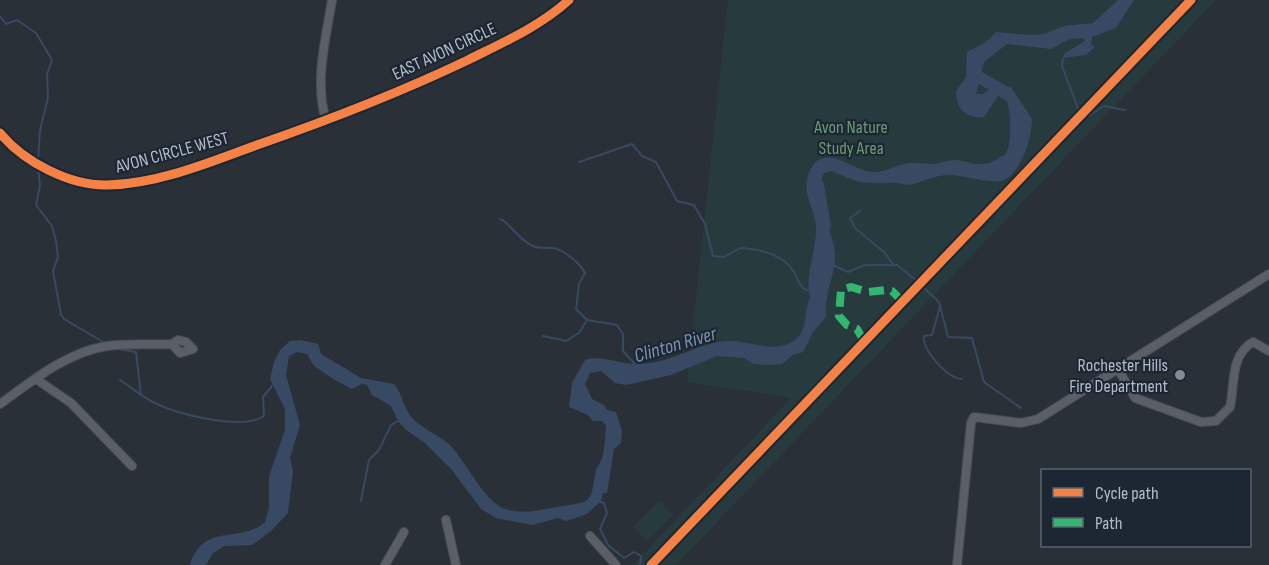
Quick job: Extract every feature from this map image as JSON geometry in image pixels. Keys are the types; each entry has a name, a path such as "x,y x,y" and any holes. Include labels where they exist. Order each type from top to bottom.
{"street":[{"path":"326,120 322,95 322,74 332,0"},
{"name":"EAST AVON CIRCLE","path":"326,120 432,77 500,44 544,21 569,0"},
{"name":"AVON CIRCLE WEST","path":"0,134 24,155 53,171 73,180 108,185 152,178 184,169 326,120"},
{"path":"957,565 971,423 974,417 1029,422 1269,274"},
{"path":"1118,369 1135,398 1201,422 1216,421 1230,406 1233,375 1245,347 1253,342 1269,351"},
{"path":"0,404 60,363 92,349 108,345 172,344"},
{"path":"36,379 71,403 132,466"},
{"path":"446,520 456,565"},
{"path":"385,565 404,531"},
{"path":"590,536 616,565"}],"green space":[{"name":"Avon Nature Study Area","path":"728,0 1216,0 676,565 633,565 791,398 687,382"},
{"path":"659,501 673,515 647,541 633,527"}],"water":[{"path":"1118,0 1134,0 1116,28 1092,37 1091,44 1095,47 1086,55 1063,58 1065,53 1085,41 1083,38 1070,39 1051,49 1007,44 984,62 976,94 983,94 995,85 1011,87 1032,119 1024,154 1016,170 1004,180 993,181 949,175 907,185 861,182 832,171 824,173 821,183 821,202 833,242 835,259 826,301 826,317 813,332 803,352 793,355 782,364 770,365 753,364 744,358 717,356 671,375 626,385 615,383 601,371 590,373 585,384 592,399 604,405 607,410 616,412 622,431 621,443 614,449 607,493 603,493 601,501 587,514 567,521 558,518 532,525 496,518 481,509 451,469 425,443 406,430 398,421 391,406 372,395 367,385 362,384 352,389 314,366 307,354 297,352 289,356 286,375 300,425 290,458 293,471 288,513 271,531 252,545 225,546 213,553 206,565 190,565 196,552 204,543 213,538 245,532 265,522 269,508 269,476 285,430 285,409 270,379 280,350 290,341 301,340 318,344 321,354 361,378 394,384 412,418 451,446 482,489 503,508 532,511 586,501 591,494 596,470 603,454 606,426 602,421 593,421 588,415 569,407 572,383 585,360 597,358 626,363 651,363 717,342 737,341 770,347 795,340 804,326 810,298 809,281 816,226 806,187 809,173 815,163 822,158 829,157 873,172 909,163 935,164 954,160 989,167 999,166 1004,160 1009,144 1010,116 1007,101 998,96 984,117 972,116 963,112 956,97 956,91 966,77 967,52 986,42 996,32 1044,34 1064,26 1093,23"}],"waterway":[{"path":"0,16 6,24 17,20 36,33 52,60 47,74 48,98 40,130 38,161"},
{"path":"1063,58 1062,66 1079,111"},
{"name":"Clinton River","path":"975,67 975,75 1007,93"},
{"path":"1087,117 1104,106 1125,110"},
{"path":"579,162 632,144 642,156 656,162 677,201 694,205 705,224 713,256 724,257 740,248 770,254 784,261 794,272 800,285 807,290"},
{"name":"Clinton River","path":"978,170 991,169 1011,158 1013,152"},
{"path":"38,167 40,186 36,205 52,226 56,241 58,257 53,271 61,315 105,343"},
{"name":"Clinton River","path":"818,185 825,227"},
{"path":"860,211 850,218 855,228 885,253 894,266"},
{"path":"500,219 533,246 561,251 580,265 585,273 579,284 576,309 587,320 617,325 623,334 623,351 635,364"},
{"path":"833,265 848,272 865,265 897,265 916,280"},
{"path":"924,288 939,302 948,337 972,338 984,382 1021,408"},
{"path":"940,306 932,335 924,336 924,342 943,369 962,379"},
{"path":"543,336 566,341 579,333 587,320"},
{"path":"112,348 136,352 141,395"},
{"path":"120,380 146,398 165,407 193,416 241,422 264,416 263,397 272,386"},
{"path":"361,501 369,460 379,450 391,425 398,421"},
{"path":"600,502 604,503 607,513 600,529 608,545 624,558 634,552 641,556 640,565"}],"marked path":[{"path":"864,341 857,329 847,325 839,316 841,290 851,287 868,292 892,291 903,302"}],"cycle path":[{"path":"0,133 22,154 63,177 108,185 146,181 203,165 364,106 416,84 521,33 558,10 569,0"},
{"path":"651,565 1191,0"}],"place":[{"name":"Rochester Hills Fire Department","path":"1180,375"}]}
